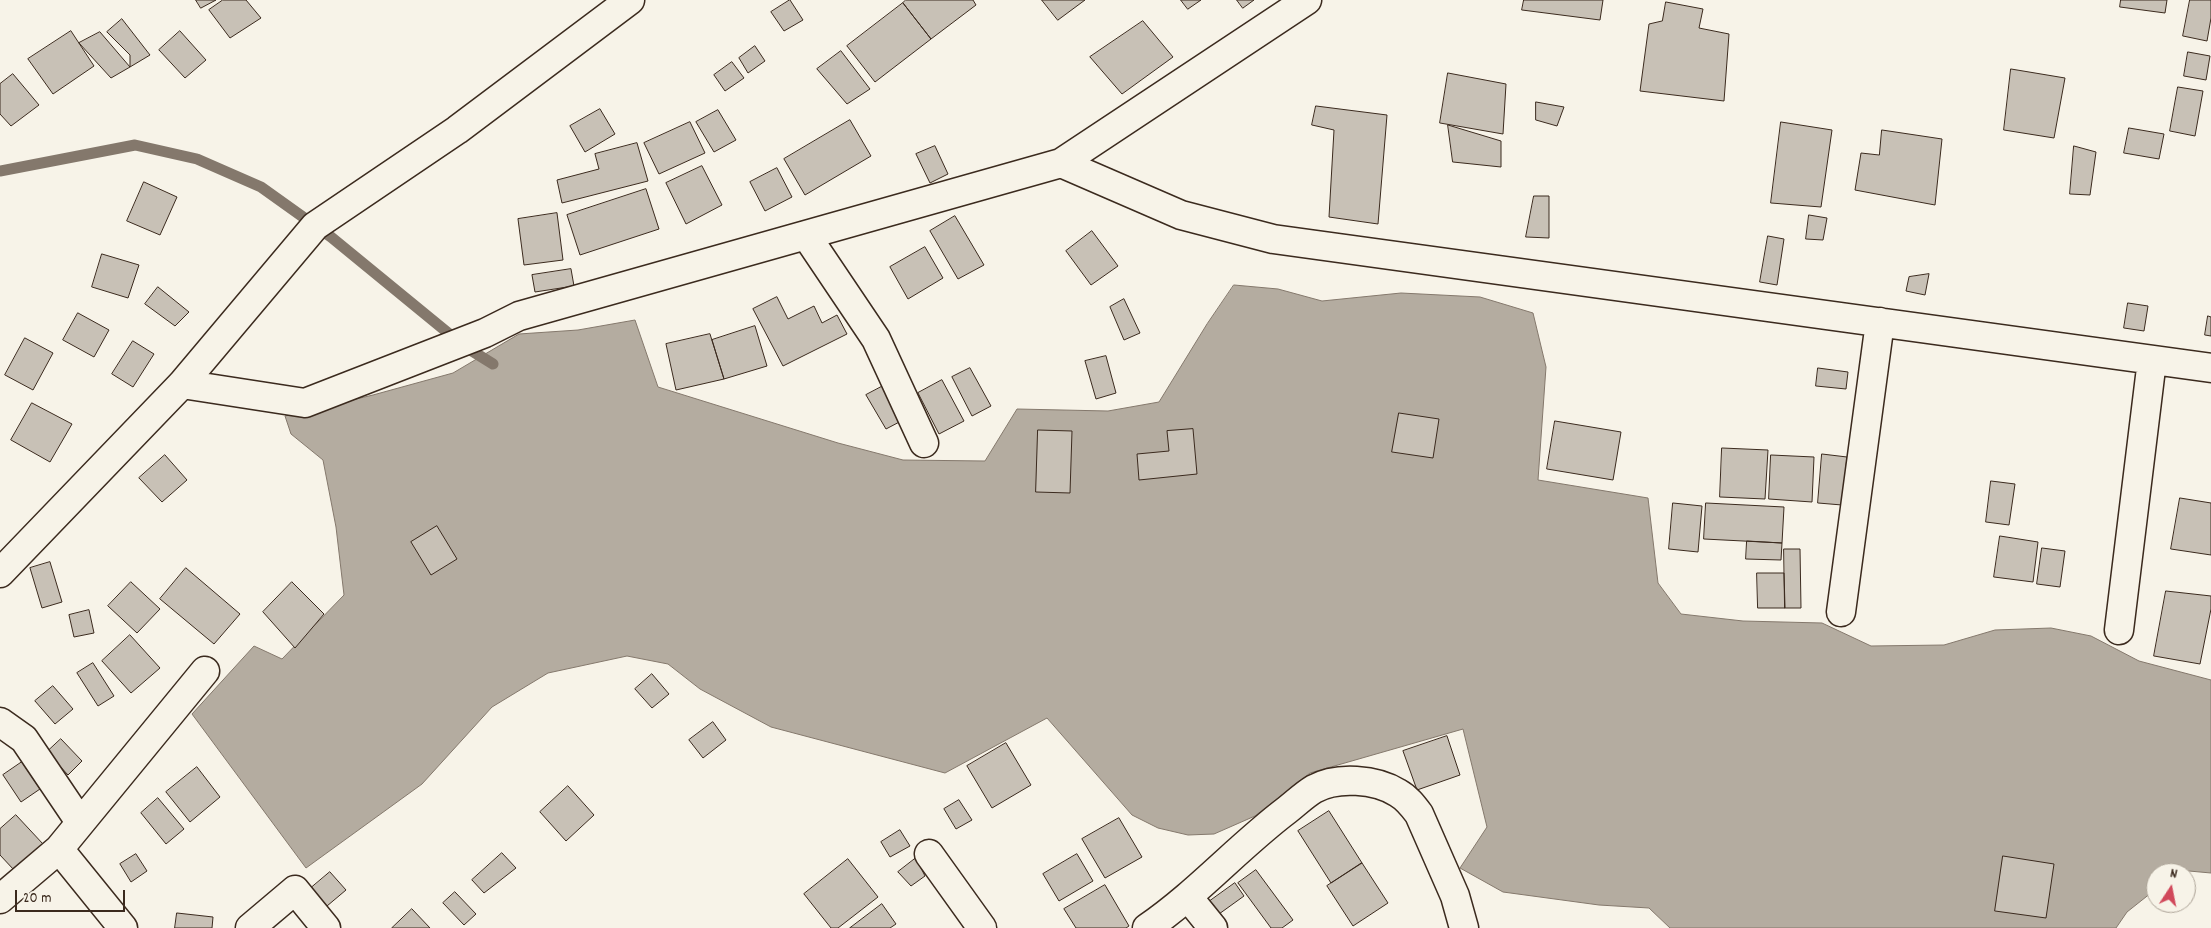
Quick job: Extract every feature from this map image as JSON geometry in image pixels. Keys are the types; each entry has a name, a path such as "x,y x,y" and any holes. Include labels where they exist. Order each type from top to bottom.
{"street":[{"path":"0,574 182,384 315,226 457,130 630,0"},
{"path":"182,384 305,403 484,333 519,316 1062,162 1307,0"},
{"path":"1062,162 1181,216 1272,239 2211,368"},
{"path":"806,235 876,339 924,443"},
{"path":"1841,612 1880,322"},
{"path":"2119,630 2152,360"},
{"path":"0,899 59,849 205,671"},
{"path":"0,722 24,739 80,822"},
{"path":"1147,928 1188,896 1253,836 1315,788 1340,781 1369,782 1398,792 1411,803 1419,814 1455,896 1464,928"},
{"path":"59,849 122,928"},
{"path":"930,854 982,928"},
{"path":"250,928 295,890 326,928"},
{"path":"1188,896 1213,928"}],"shaded area":[{"path":"1234,285 1278,289 1322,301 1401,293 1480,297 1533,313 1546,367 1538,480 1648,498 1658,583 1681,614 1743,621 1822,623 1871,646 1944,645 1995,630 2051,628 2091,636 2139,661 2211,680 2211,873 2196,872 2196,863 2146,863 2146,897 2127,912 2116,928 1670,928 1649,908 1599,905 1503,892 1460,868 1487,827 1463,729 1310,773 1255,816 1214,834 1188,835 1158,828 1132,815 1047,718 945,773 771,727 700,689 668,664 627,656 548,673 492,707 422,784 306,868 192,714 254,646 282,659 344,595 336,527 323,460 291,434 285,416 453,373 519,334 578,330 635,320 658,387 838,443 903,460 985,461 1017,409 1108,411 1159,402 1207,324"}],"building":[{"path":"196,0 216,0 201,8"},
{"path":"223,0 246,0 261,18 230,38 209,10"},
{"path":"790,0 803,20 784,31 771,12"},
{"path":"906,0 973,0 976,5 931,39 903,3"},
{"path":"1042,0 1085,0 1058,20"},
{"path":"1181,0 1201,0 1188,9"},
{"path":"1237,0 1254,0 1243,8"},
{"path":"1524,0 1603,0 1600,20 1522,10"},
{"path":"2121,0 2167,0 2165,13 2120,7"},
{"path":"2190,0 2211,0 2211,18 2207,41 2183,36"},
{"path":"1666,2 1703,9 1699,28 1729,34 1724,101 1640,91 1649,24 1662,21"},
{"path":"903,3 931,39 875,82 847,46"},
{"path":"122,19 150,55 130,67 130,55 107,32"},
{"path":"1143,21 1173,57 1122,94 1090,57"},
{"path":"71,31 94,66 53,94 28,59"},
{"path":"180,31 206,60 185,78 159,50"},
{"path":"100,32 130,67 111,78 79,43"},
{"path":"755,46 765,61 748,73 739,58"},
{"path":"841,51 870,89 847,104 817,69"},
{"path":"2188,52 2210,56 2206,80 2184,76"},
{"path":"732,62 744,78 725,91 714,75"},
{"path":"2011,69 2065,78 2054,138 2004,130"},
{"path":"1448,73 1506,84 1503,134 1440,123"},
{"path":"13,74 39,105 11,126 0,114 0,84"},
{"path":"2178,87 2203,91 2195,136 2170,131"},
{"path":"1536,102 1564,107 1557,126 1536,120"},
{"path":"1316,106 1387,115 1378,224 1329,217 1334,130 1312,125"},
{"path":"600,109 615,134 585,152 570,126"},
{"path":"718,110 736,140 714,152 696,122"},
{"path":"850,120 871,156 805,195 784,159"},
{"path":"690,122 705,153 659,174 644,143"},
{"path":"1781,122 1832,130 1821,207 1771,203"},
{"path":"1448,125 1501,141 1501,167 1453,162"},
{"path":"2129,128 2164,134 2159,159 2124,153"},
{"path":"1882,130 1942,139 1935,205 1855,190 1861,153 1879,155"},
{"path":"637,143 648,181 562,203 557,180 599,169 595,154"},
{"path":"935,146 948,174 930,183 916,154"},
{"path":"2074,146 2096,152 2090,195 2070,194"},
{"path":"702,166 722,205 686,224 666,183"},
{"path":"777,168 792,197 765,211 750,182"},
{"path":"144,182 177,197 160,235 127,221"},
{"path":"646,189 659,229 580,255 567,215"},
{"path":"1534,196 1549,196 1549,238 1526,237"},
{"path":"557,213 563,260 524,265 518,219"},
{"path":"1809,215 1827,218 1823,240 1806,239"},
{"path":"955,216 984,265 958,279 930,231"},
{"path":"1092,231 1118,266 1091,285 1066,251"},
{"path":"1768,236 1784,239 1777,285 1760,282"},
{"path":"925,247 943,278 908,299 890,267"},
{"path":"102,254 139,265 128,298 92,287"},
{"path":"571,269 574,286 535,292 532,275"},
{"path":"1929,274 1925,295 1906,291 1909,277"},
{"path":"158,287 189,312 175,326 145,304"},
{"path":"777,297 788,319 814,306 822,323 837,315 847,334 783,366 753,309"},
{"path":"1124,299 1140,333 1124,340 1110,307"},
{"path":"2128,303 2148,306 2144,331 2124,328"},
{"path":"78,313 109,330 94,357 63,340"},
{"path":"2208,316 2211,317 2211,336 2205,335"},
{"path":"755,326 767,366 724,379 712,340"},
{"path":"710,334 724,379 676,390 666,344"},
{"path":"25,338 53,353 33,390 5,375"},
{"path":"133,341 154,354 133,387 112,374"},
{"path":"1106,356 1116,393 1096,399 1085,361"},
{"path":"970,368 991,406 972,416 952,377"},
{"path":"1818,368 1848,372 1846,389 1816,386"},
{"path":"942,380 964,421 939,434 918,393"},
{"path":"885,385 905,419 886,429 866,395"},
{"path":"32,403 72,424 50,462 11,440"},
{"path":"1399,413 1439,419 1433,458 1392,452"},
{"path":"1555,421 1621,432 1613,480 1547,469"},
{"path":"1193,429 1197,474 1139,480 1137,454 1169,451 1167,431"},
{"path":"1038,430 1072,431 1070,493 1036,492"},
{"path":"1722,448 1768,450 1765,499 1720,497"},
{"path":"1822,454 1847,457 1842,505 1818,503"},
{"path":"165,455 187,480 162,502 139,478"},
{"path":"1771,455 1814,457 1812,502 1769,499"},
{"path":"1991,481 2015,484 2009,525 1986,522"},
{"path":"2180,498 2211,503 2211,555 2171,549"},
{"path":"1673,503 1702,506 1698,552 1669,549"},
{"path":"1706,503 1784,507 1782,543 1704,539"},
{"path":"437,526 457,559 431,575 411,542"},
{"path":"2000,536 2038,542 2033,582 1994,577"},
{"path":"1747,541 1782,543 1781,560 1746,559"},
{"path":"2042,548 2065,551 2060,587 2037,584"},
{"path":"1784,549 1800,549 1801,608 1785,608"},
{"path":"50,562 62,602 42,608 30,568"},
{"path":"186,568 240,614 214,644 160,599"},
{"path":"1757,573 1784,573 1785,608 1758,608"},
{"path":"131,582 160,609 137,633 108,606"},
{"path":"292,582 324,614 295,648 263,612"},
{"path":"2166,591 2211,596 2211,609 2200,664 2154,656"},
{"path":"89,610 94,633 74,637 69,615"},
{"path":"130,635 160,668 131,693 102,661"},
{"path":"93,663 114,696 98,706 77,673"},
{"path":"652,674 669,694 652,708 635,689"},
{"path":"53,686 73,709 55,724 35,701"},
{"path":"713,722 726,740 703,758 689,740"},
{"path":"1447,736 1460,775 1417,790 1403,751"},
{"path":"61,739 82,761 68,775 47,752"},
{"path":"1006,743 1031,785 992,808 967,766"},
{"path":"22,762 40,789 21,802 3,775"},
{"path":"197,767 220,797 190,822 166,792"},
{"path":"568,786 594,815 566,841 540,812"},
{"path":"158,798 184,829 166,844 141,813"},
{"path":"959,800 972,820 956,829 944,809"},
{"path":"1329,811 1362,863 1331,883 1298,831"},
{"path":"16,815 43,844 14,870 0,855 0,829"},
{"path":"1119,818 1142,857 1105,878 1082,839"},
{"path":"900,830 910,846 890,857 881,842"},
{"path":"502,853 516,868 484,893 472,880"},
{"path":"136,854 147,871 131,882 120,864"},
{"path":"1077,854 1093,881 1059,901 1043,874"},
{"path":"2003,856 2054,864 2046,918 1995,911"},
{"path":"916,858 925,876 911,886 898,872"},
{"path":"848,859 878,897 838,928 831,928 804,894"},
{"path":"1362,863 1388,903 1353,926 1327,886"},
{"path":"1256,870 1293,920 1282,928 1271,928 1238,883"},
{"path":"330,872 346,890 327,906 311,888"},
{"path":"1235,883 1244,896 1219,914 1210,901"},
{"path":"1105,885 1129,926 1126,928 1076,928 1064,909"},
{"path":"455,892 476,914 464,925 443,903"},
{"path":"882,904 896,924 890,928 850,928"},
{"path":"412,909 430,928 392,928"},
{"path":"177,913 213,917 212,928 175,928"}],"waterway":[{"path":"0,171 135,145 197,159 261,187 331,237 464,346 493,364"}]}
